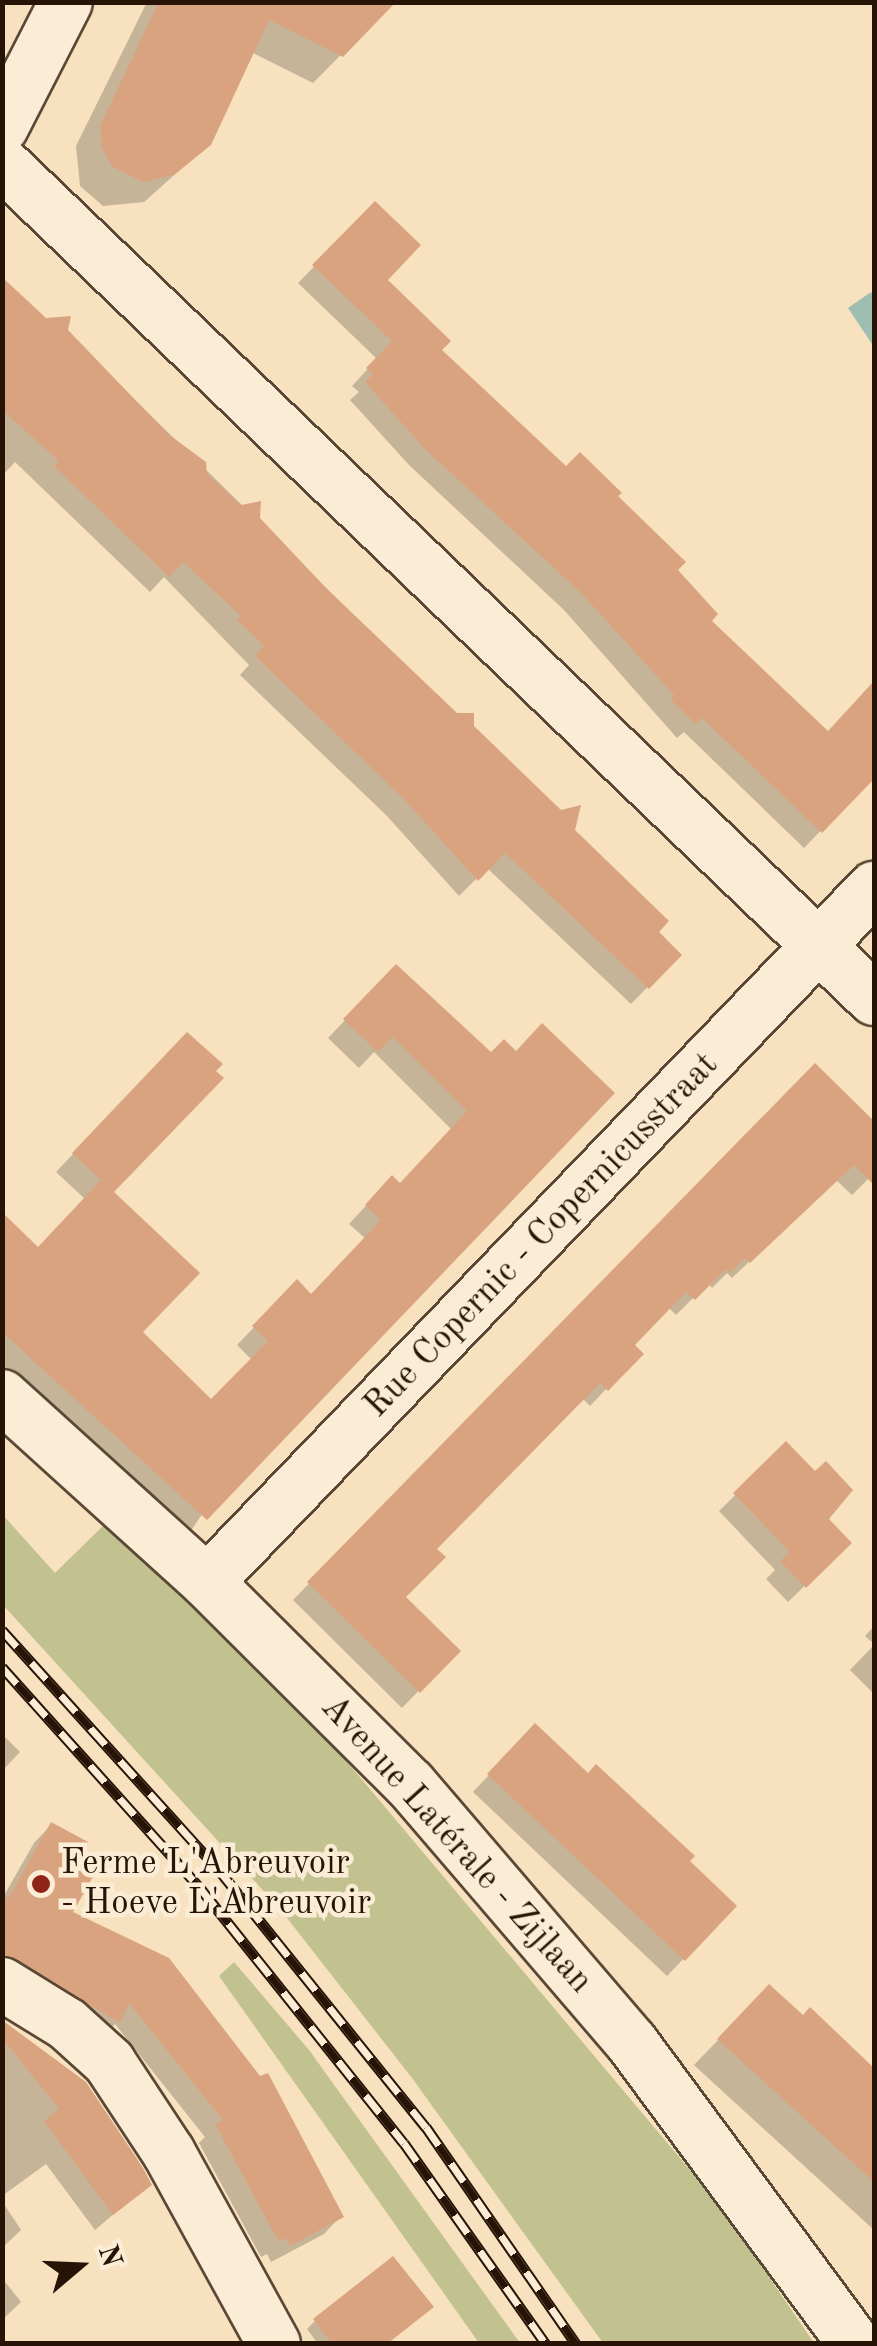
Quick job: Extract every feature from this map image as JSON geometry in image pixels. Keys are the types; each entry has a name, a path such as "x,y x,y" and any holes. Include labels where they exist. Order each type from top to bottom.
{"street":[{"path":"2,127 66,2"},
{"path":"2,163 874,999"},
{"name":"Rue Copernic - Copernicusstraat","path":"207,1582 874,888"},
{"name":"Avenue Latérale - Zijlaan","path":"2,1396 207,1582 410,1784 524,1911 741,2182 856,2344"},
{"path":"2,1984 67,2024 110,2062 169,2153 274,2344"}],"green space":[{"path":"2,1514 55,1573 110,1519 327,1738 722,2208 814,2343 603,2343 412,2078 280,1909 3,1605"},
{"path":"234,1962 309,2050 520,2343 479,2343 219,1976"}],"shaded area":[{"path":"871,292 874,297 874,347 848,308"}],"building":[{"path":"159,2 396,2 343,57 269,20 211,145 174,175 143,182 113,167 102,148 100,126"},
{"path":"375,201 421,245 388,280 451,341 442,350 566,466 580,452 622,493 618,496 686,562 678,570 718,614 712,621 828,731 874,681 874,779 822,833 702,718 695,724 670,699 674,695 581,593 425,449 365,382 373,374 366,368 392,341 312,265"},
{"path":"2,277 46,318 71,316 68,330 168,434 206,462 207,474 241,505 261,501 260,518 327,589 457,713 474,713 474,726 561,810 581,805 575,830 669,921 659,932 682,955 649,989 505,853 478,881 404,799 255,656 264,646 237,620 241,616 183,562 169,577 54,466 59,461 2,410"},
{"path":"396,964 491,1052 504,1039 516,1051 542,1023 615,1093 207,1520 2,1332 2,1212 38,1247 101,1180 72,1153 187,1032 223,1064 216,1071 224,1078 114,1192 200,1273 143,1332 211,1399 268,1341 252,1326 297,1279 311,1294 381,1220 365,1205 392,1175 400,1183 467,1111 393,1037 378,1052 343,1019"},
{"path":"815,1063 874,1121 874,1185 854,1165 750,1263 745,1258 730,1273 726,1269 695,1300 686,1292 635,1345 644,1354 608,1391 600,1383 437,1549 446,1557 406,1597 461,1651 420,1693 307,1582"},
{"path":"786,1441 815,1471 826,1461 853,1490 829,1519 852,1543 806,1588 780,1561 790,1552 733,1493"},
{"path":"535,1723 588,1773 596,1764 695,1856 690,1861 737,1906 685,1961 487,1774"},
{"path":"51,1822 88,1842 76,1864 95,1873 73,1912 169,1958 260,2076 268,2073 344,2217 290,2246 285,2238 279,2242 215,2124 223,2120 129,2003 120,2023 2,1954 2,1889 8,1899"},
{"path":"769,1984 803,2015 810,2007 874,2068 874,2182 717,2039"},
{"path":"2,2020 86,2082 143,2168 152,2185 113,2215 44,2121 59,2109 2,2038"},
{"path":"393,2256 434,2307 387,2344 332,2344 313,2319"}],"railway":[{"path":"2,1630 219,1870 426,2127 576,2344"},
{"path":"2,1667 201,1889 404,2143 546,2344"}],"place":[{"name":"Ferme L'Abreuvoir - Hoeve L'Abreuvoir","path":"41,1884"}]}
